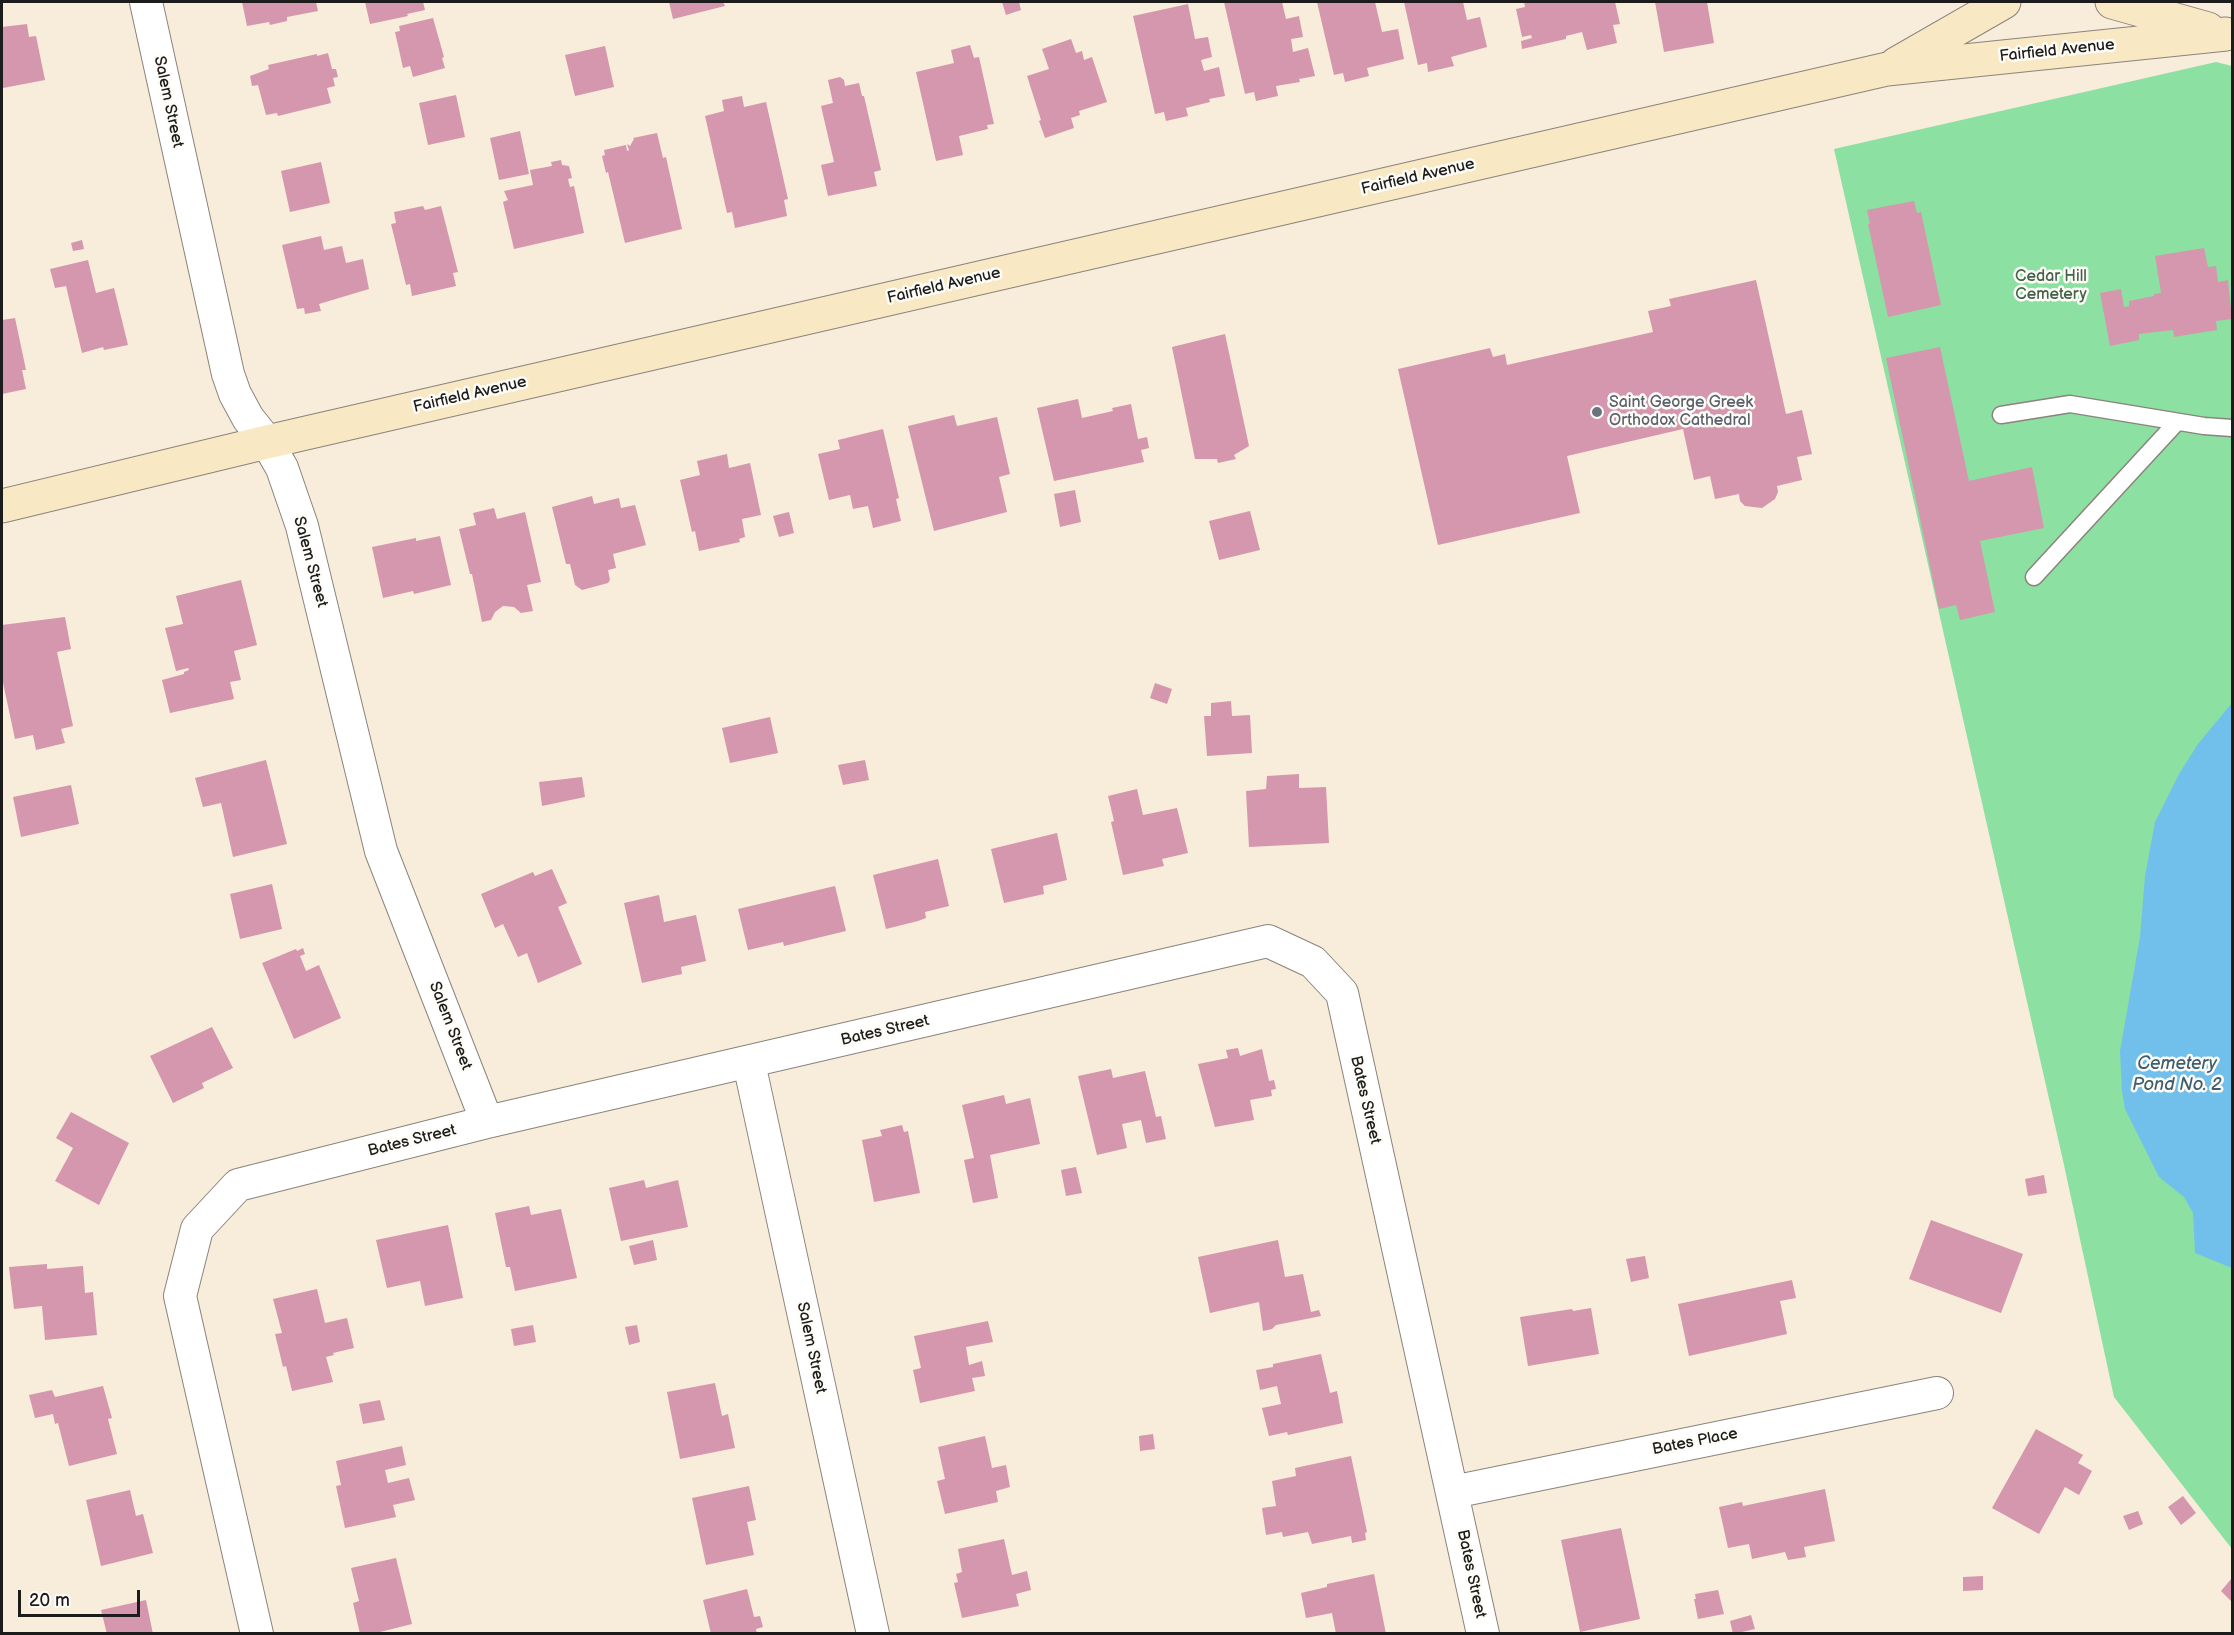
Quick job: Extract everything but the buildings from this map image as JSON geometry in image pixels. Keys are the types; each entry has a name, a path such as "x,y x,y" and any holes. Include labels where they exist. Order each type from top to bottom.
{"main road":[{"name":"Fairfield Avenue","path":"1887,69 2004,2"},
{"path":"2112,2 2229,35"},
{"name":"Fairfield Avenue","path":"2,506 267,442 1887,69 2229,35"}],"street":[{"name":"Salem Street","path":"146,2 228,374 235,394 248,418 267,442 282,468 302,526 381,851 488,1122"},
{"name":"Bates Street","path":"257,1634 180,1296 197,1229 238,1185 488,1122 1268,941 1313,962 1342,993 1483,1634"},
{"name":"Salem Street","path":"749,1063 873,1634"},
{"name":"Bates Place","path":"1453,1492 1937,1393"}],"lane":[{"path":"2001,416 2070,404 2177,422 2232,428"},
{"path":"2034,577 2177,422"}],"green space":[{"name":"Cedar Hill Cemetery","path":"2216,62 2232,66 2232,1549 2114,1397 2064,1165 1834,149"}],"water":[{"name":"Cemetery Pond No. 2","path":"2232,703 2232,1268 2195,1253 2193,1213 2184,1197 2159,1177 2125,1109 2120,1051 2140,937 2145,876 2155,822 2179,774 2198,744"}],"place":[{"name":"Saint George Greek Orthodox Cathedral","path":"1597,412"}]}
